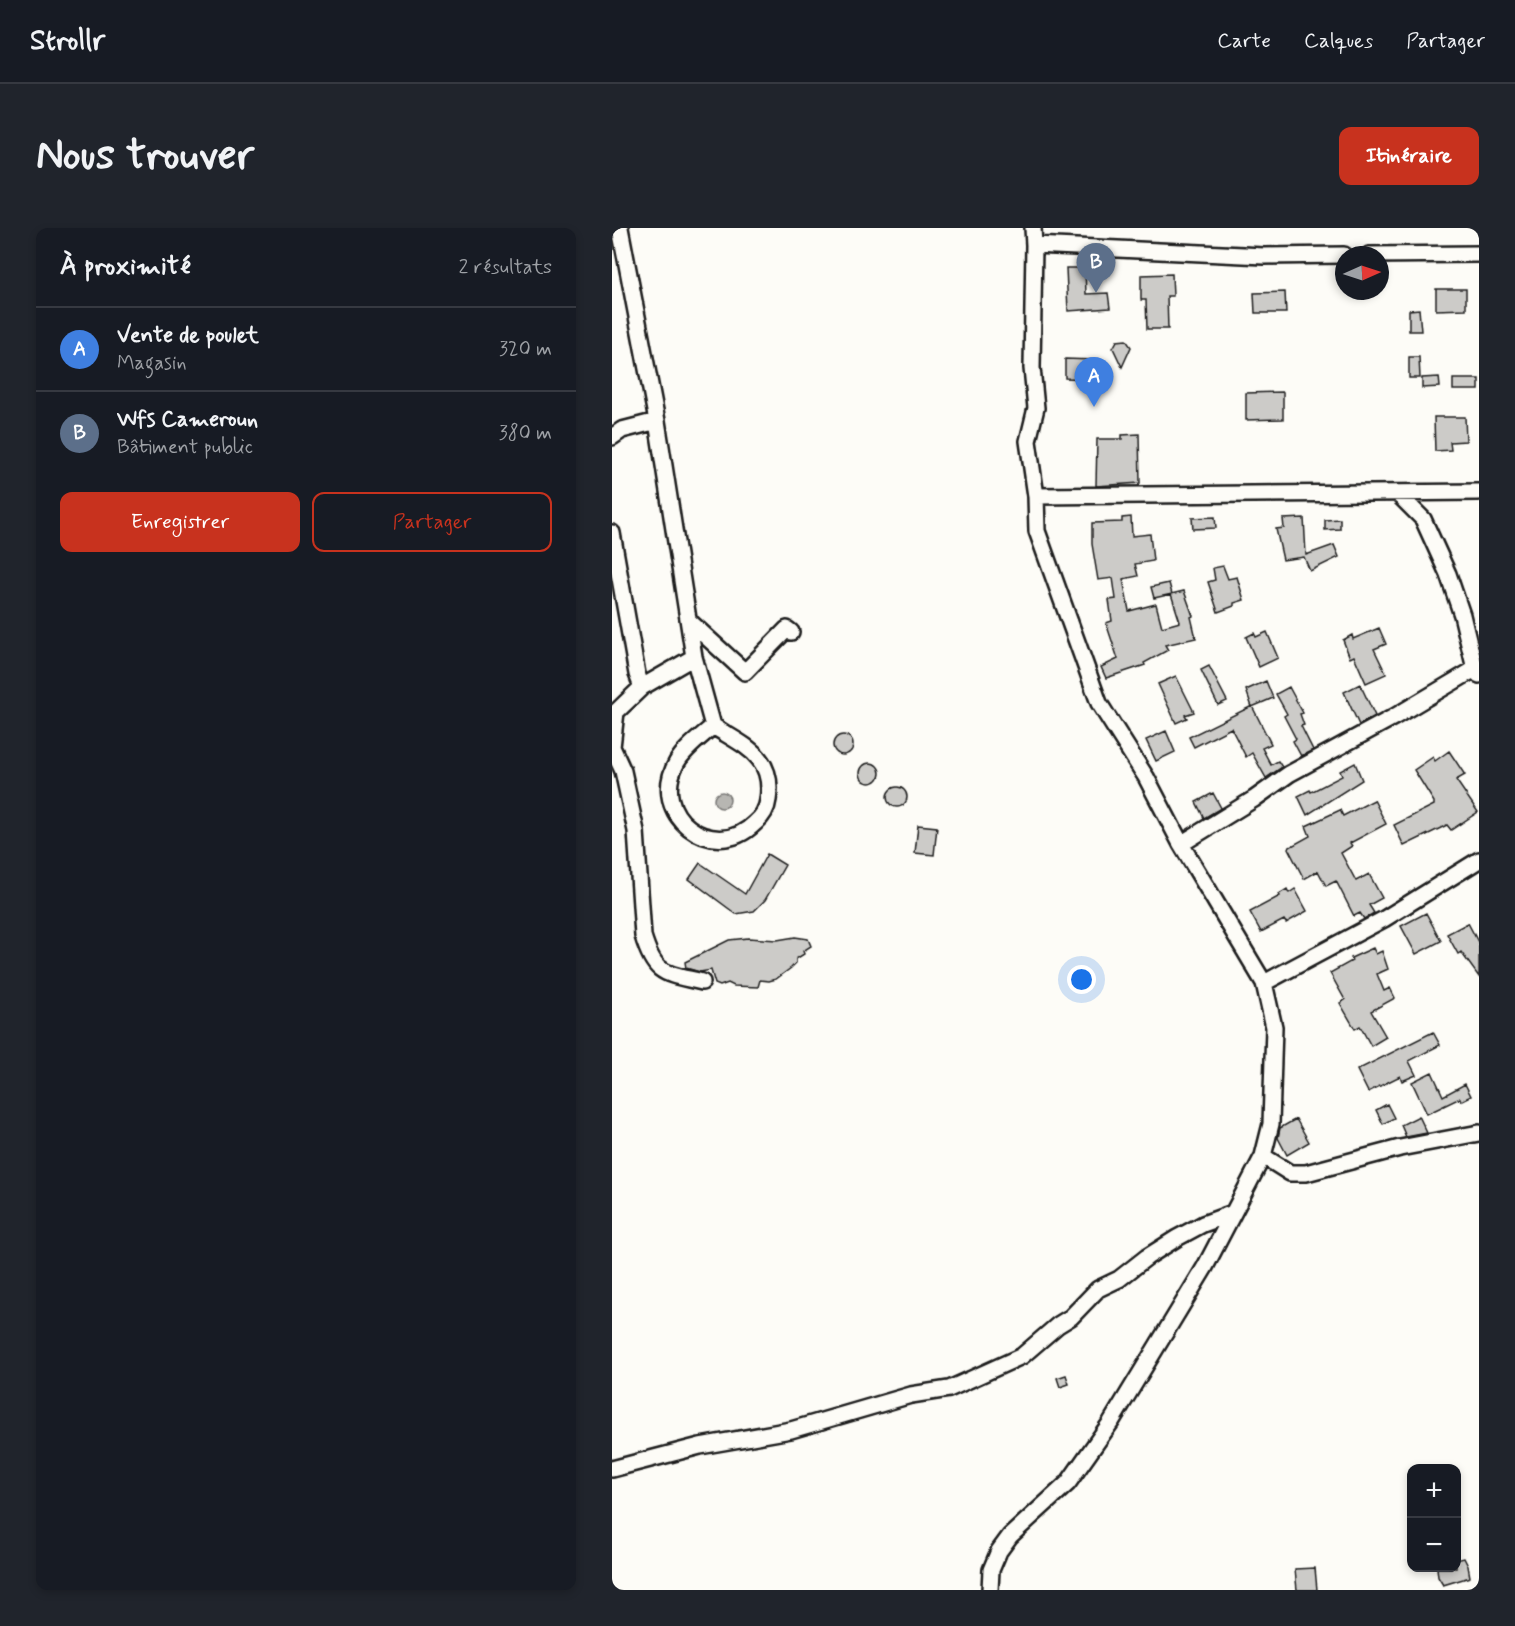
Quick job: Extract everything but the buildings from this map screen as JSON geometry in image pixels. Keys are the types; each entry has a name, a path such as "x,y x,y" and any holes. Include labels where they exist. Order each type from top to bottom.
{"street":[{"path":"620,228 657,421 694,657 713,726 753,751 764,765 770,785 768,803 759,820 743,833 724,838 705,836 688,827 675,812 669,792 671,774 678,760 713,726"},
{"path":"990,1590 992,1570 999,1551 1010,1536 1068,1483 1088,1457 1180,1310 1263,1156 1271,1124 1274,1027 1264,983 1181,844 1146,777 1099,703 1037,531 1036,496 1028,441 1036,408 1032,368 1033,228"},
{"path":"1034,245 1264,256 1335,255"},
{"path":"1389,255 1479,254"},
{"path":"612,437 622,430 657,421"},
{"path":"1036,496 1479,492"},
{"path":"1181,844 1254,799 1289,774 1477,672 1473,636 1462,615 1448,574 1423,519 1397,493"},
{"path":"612,533 637,674 642,687"},
{"path":"689,621 745,672"},
{"path":"694,657 642,687 616,712 612,747 623,771 636,831 643,936 652,961 666,973 702,982"},
{"path":"1264,983 1384,919 1479,860"},
{"path":"1263,1156 1290,1173 1306,1173 1400,1148 1479,1133"},
{"path":"612,1468 700,1446 791,1430 911,1395 949,1389 1022,1356 1058,1325 1071,1317 1098,1289 1119,1279 1147,1257 1177,1238 1203,1224 1233,1213"}],"shaded area":[{"path":"719,792 725,792 730,800 728,806 719,808 714,803 714,797"}],"place":[{"name":"Wfs Cameroun","path":"1096,293"},
{"name":"Vente de poulet","path":"1094,407"}]}
